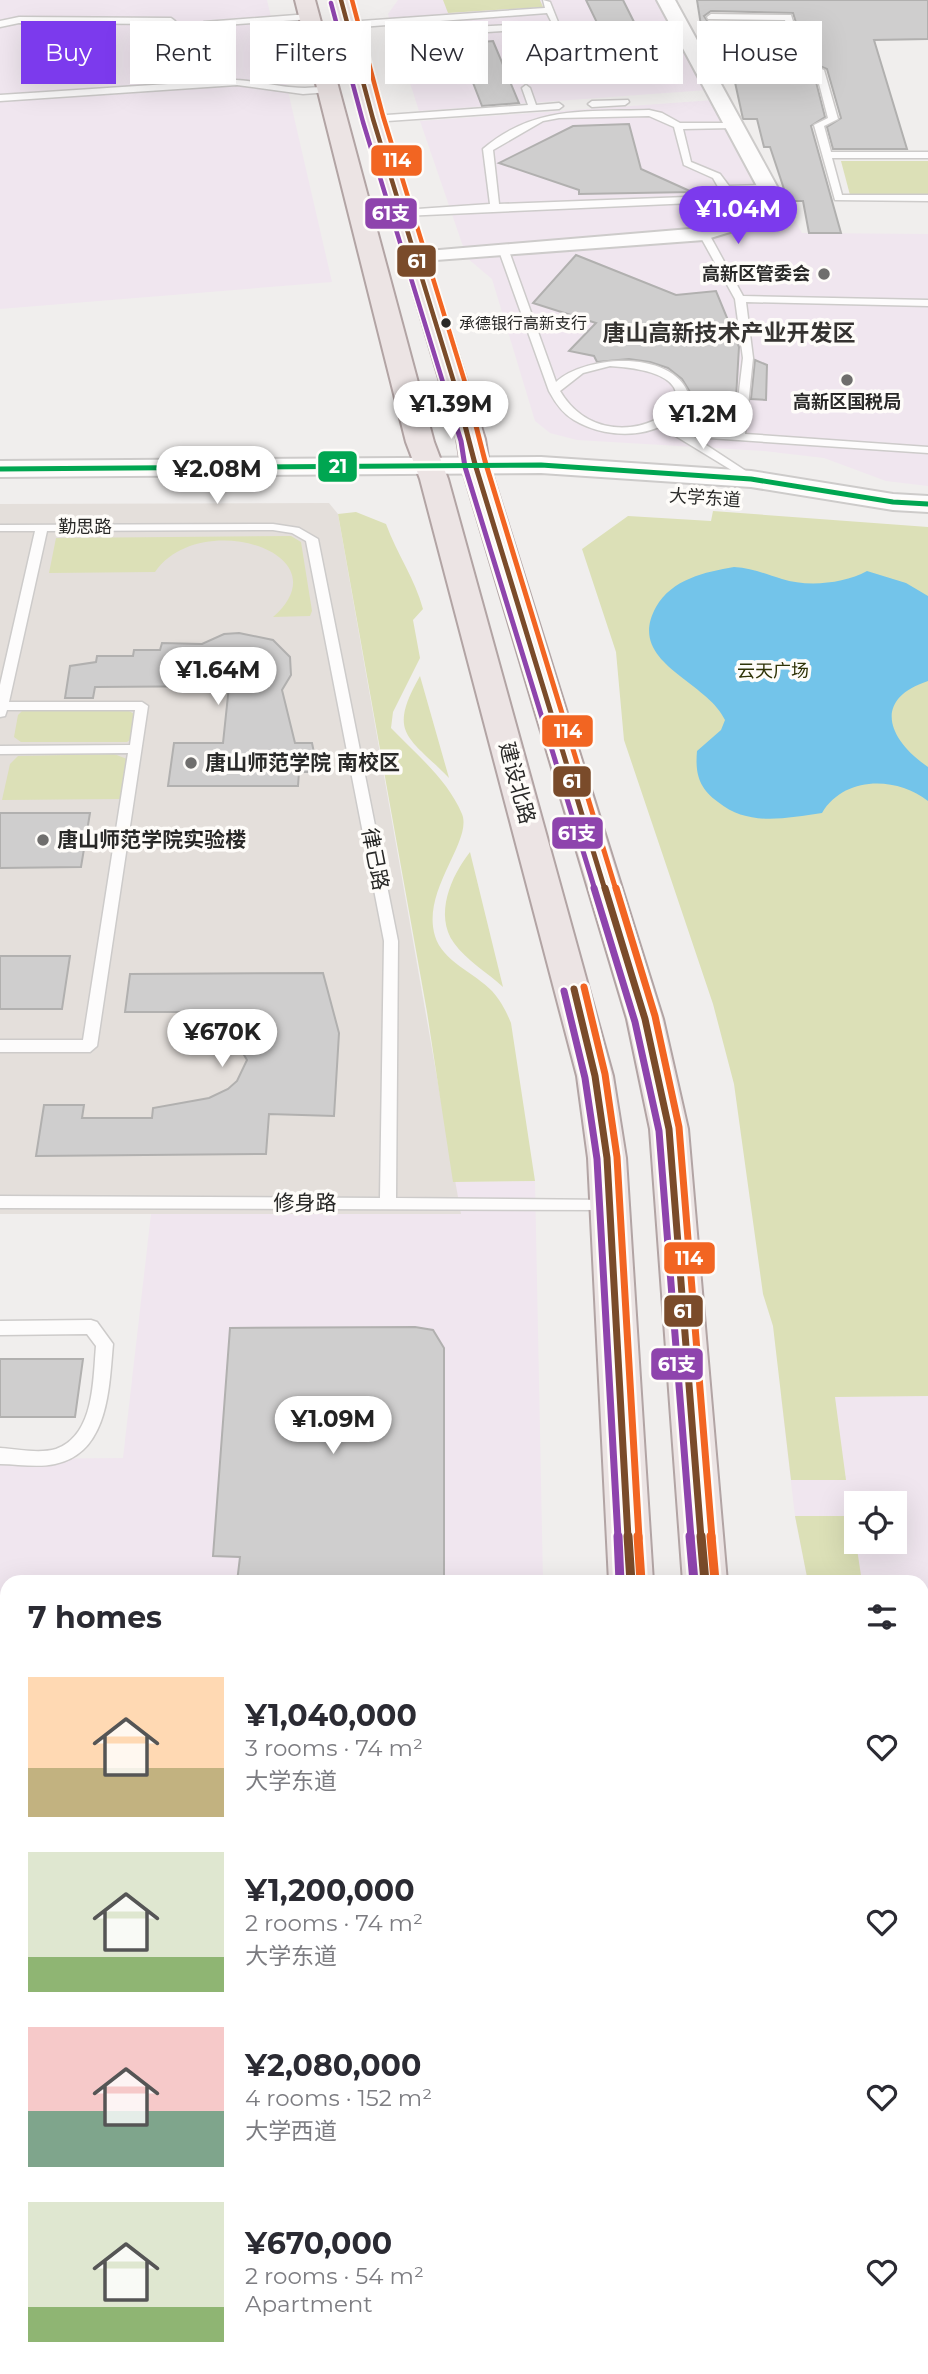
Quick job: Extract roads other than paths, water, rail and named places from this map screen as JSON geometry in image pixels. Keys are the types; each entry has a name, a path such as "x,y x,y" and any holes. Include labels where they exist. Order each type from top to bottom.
{"main road":[{"path":"341,0 346,21"},
{"name":"建设北路","path":"307,9 585,1031 603,1122 631,1575"},
{"path":"363,84 658,1073 669,1129 704,1575"},
{"name":"大学东道","path":"479,472 541,465 751,479 893,502 928,504"},
{"path":"0,469 479,472"},
{"path":"0,483 431,472"},
{"name":"大学东道","path":"479,472 928,515"}],"street":[{"path":"416,258 704,234 775,212 776,203 666,0"}],"lane":[{"path":"545,0 556,21"},
{"path":"227,21 307,9"},
{"path":"371,23 550,10"},
{"path":"497,14 502,26"},
{"path":"711,17 788,17 802,65 820,70 833,119 819,125 838,198 928,198"},
{"path":"0,24 19,20 171,21"},
{"path":"236,84 254,83 303,91 327,90"},
{"path":"0,98 219,84"},
{"path":"526,88 533,108"},
{"path":"373,119 625,102"},
{"path":"495,207 488,149 540,119 649,113 678,127 733,125"},
{"path":"403,213 715,199 726,193 720,176 687,163 678,127"},
{"path":"827,155 928,155"},
{"path":"726,189 768,188"},
{"path":"704,234 740,299 748,358 739,437"},
{"path":"505,251 555,391 563,410 574,418 597,427 642,428 667,418 680,407 682,396 672,380 650,368 610,363 590,366 562,380 555,391"},
{"path":"740,299 928,303"},
{"path":"667,418 678,433 751,479"},
{"path":"678,433 928,450"},
{"name":"勤思路","path":"0,528 274,527 295,530"},
{"path":"0,1046 90,1046 142,706 1,710 42,528"},
{"name":"律己路","path":"295,530 312,539 390,941 388,1203"},
{"path":"0,750 137,749"},
{"name":"修身路","path":"0,1202 610,1206"},
{"path":"0,1328 91,1327 105,1345 95,1418 84,1438 59,1456 0,1456"}],"water":[{"path":"734,567 792,581 814,583 847,579 867,571 906,583 928,596 928,681 910,689 898,699 893,709 892,721 904,745 928,767 928,801 901,787 871,784 843,792 822,813 768,819 730,810 706,791 698,774 697,751 721,730 725,720 716,706 659,657 651,643 649,626 663,597 680,583 701,574"}],"place":[{"name":"高新区管委会","path":"824,274"},
{"name":"承德银行高新支行","path":"446,323"},
{"name":"高新区国税局","path":"847,380"},
{"name":"唐山师范学院 南校区","path":"191,763"},
{"name":"唐山师范学院实验楼","path":"43,840"}],"district":[{"name":"唐山高新技术产业开发区","path":"729,333"}],"park label":[{"name":"云天广场","path":"773,671"}]}
